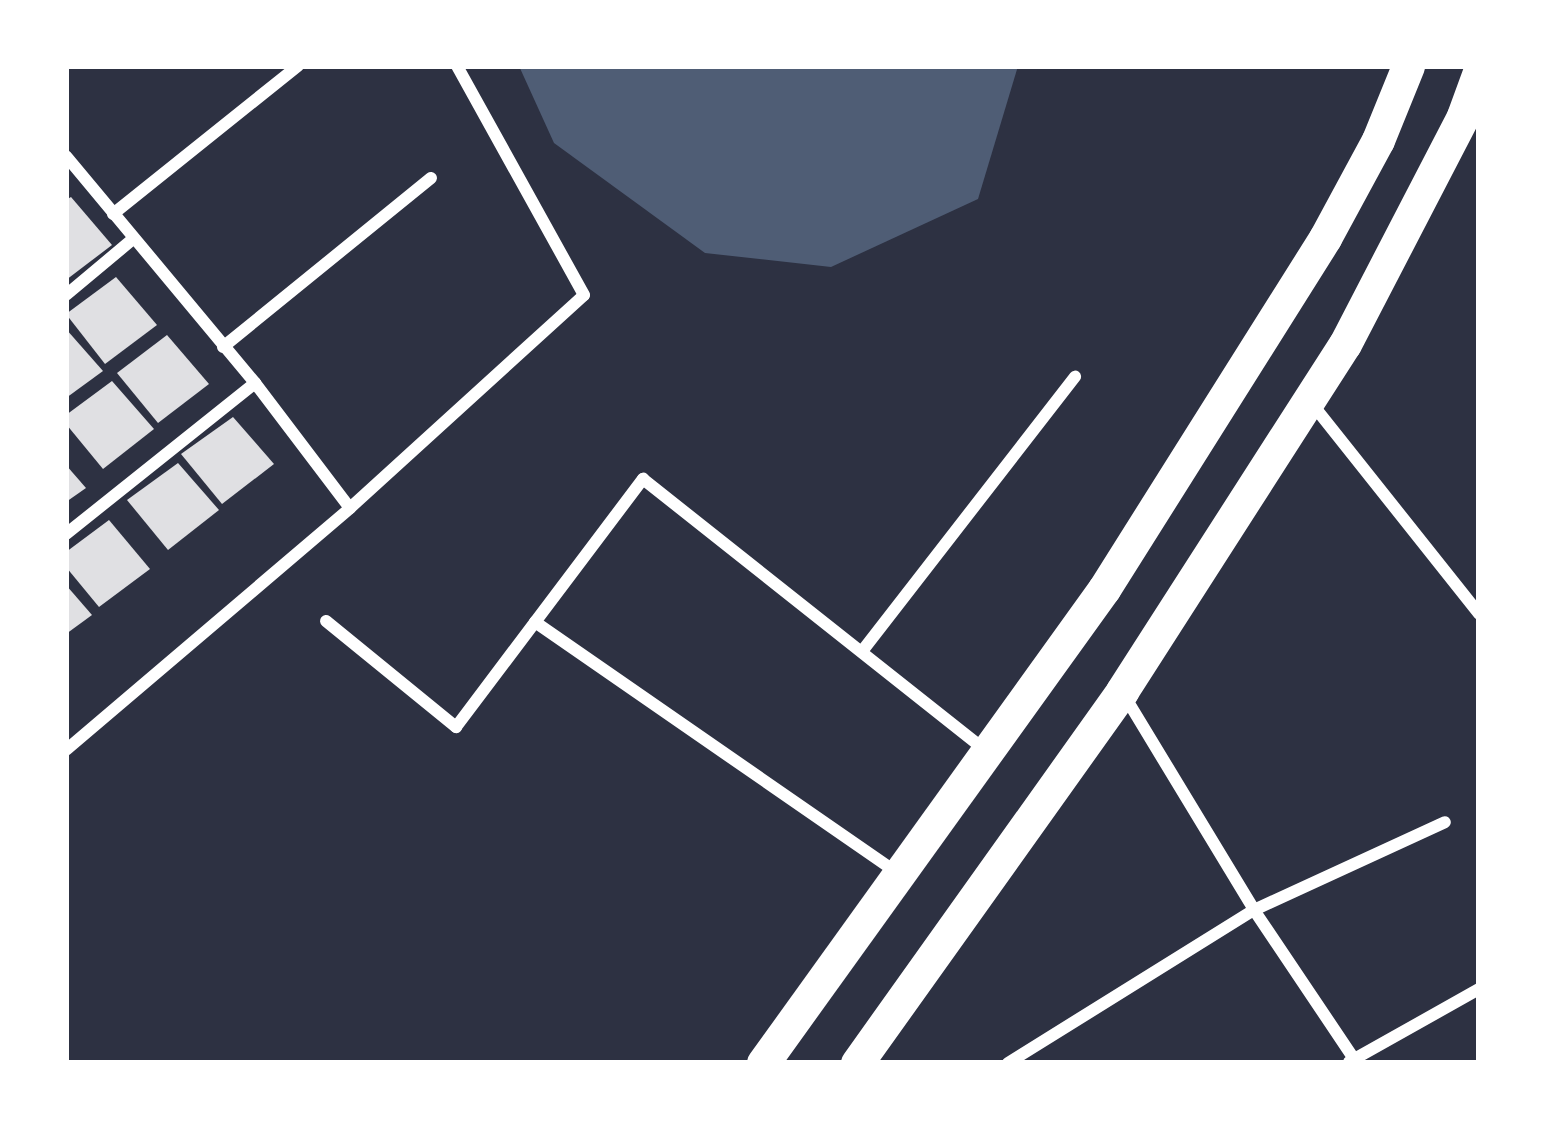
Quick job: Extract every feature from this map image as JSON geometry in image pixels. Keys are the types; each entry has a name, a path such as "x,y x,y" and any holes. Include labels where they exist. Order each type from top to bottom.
{"highway":[{"path":"763,1063 1104,589 1325,238 1378,140 1408,66"},
{"path":"857,1063 1122,691 1308,400 1388,261 1463,116 1479,72"}],"street":[{"path":"113,214 298,66"},
{"path":"66,750 350,508 584,295 458,66"},
{"path":"66,156 255,383 350,508"},
{"path":"223,347 431,178"},
{"path":"66,295 133,239"},
{"path":"862,650 1076,377"},
{"path":"66,534 255,383"},
{"path":"1308,400 1479,614"},
{"path":"326,621 456,727 644,479 987,752"},
{"path":"536,622 902,875"},
{"path":"1122,691 1351,1061 1479,989"},
{"path":"1008,1063 1254,910 1445,822"}],"water":[{"path":"519,66 1018,66 978,199 831,267 705,253 554,143"}],"building":[{"path":"71,197 112,245 66,280 66,200"},
{"path":"116,277 157,325 105,364 66,314"},
{"path":"66,329 103,371 66,398"},
{"path":"167,335 209,384 158,423 117,373"},
{"path":"112,381 154,429 103,469 66,424 66,415"},
{"path":"233,417 274,464 222,504 181,454"},
{"path":"178,463 219,510 168,550 127,500"},
{"path":"66,465 86,488 66,502"},
{"path":"109,520 150,569 99,607 66,567 66,552"},
{"path":"66,585 92,615 66,634"}]}
